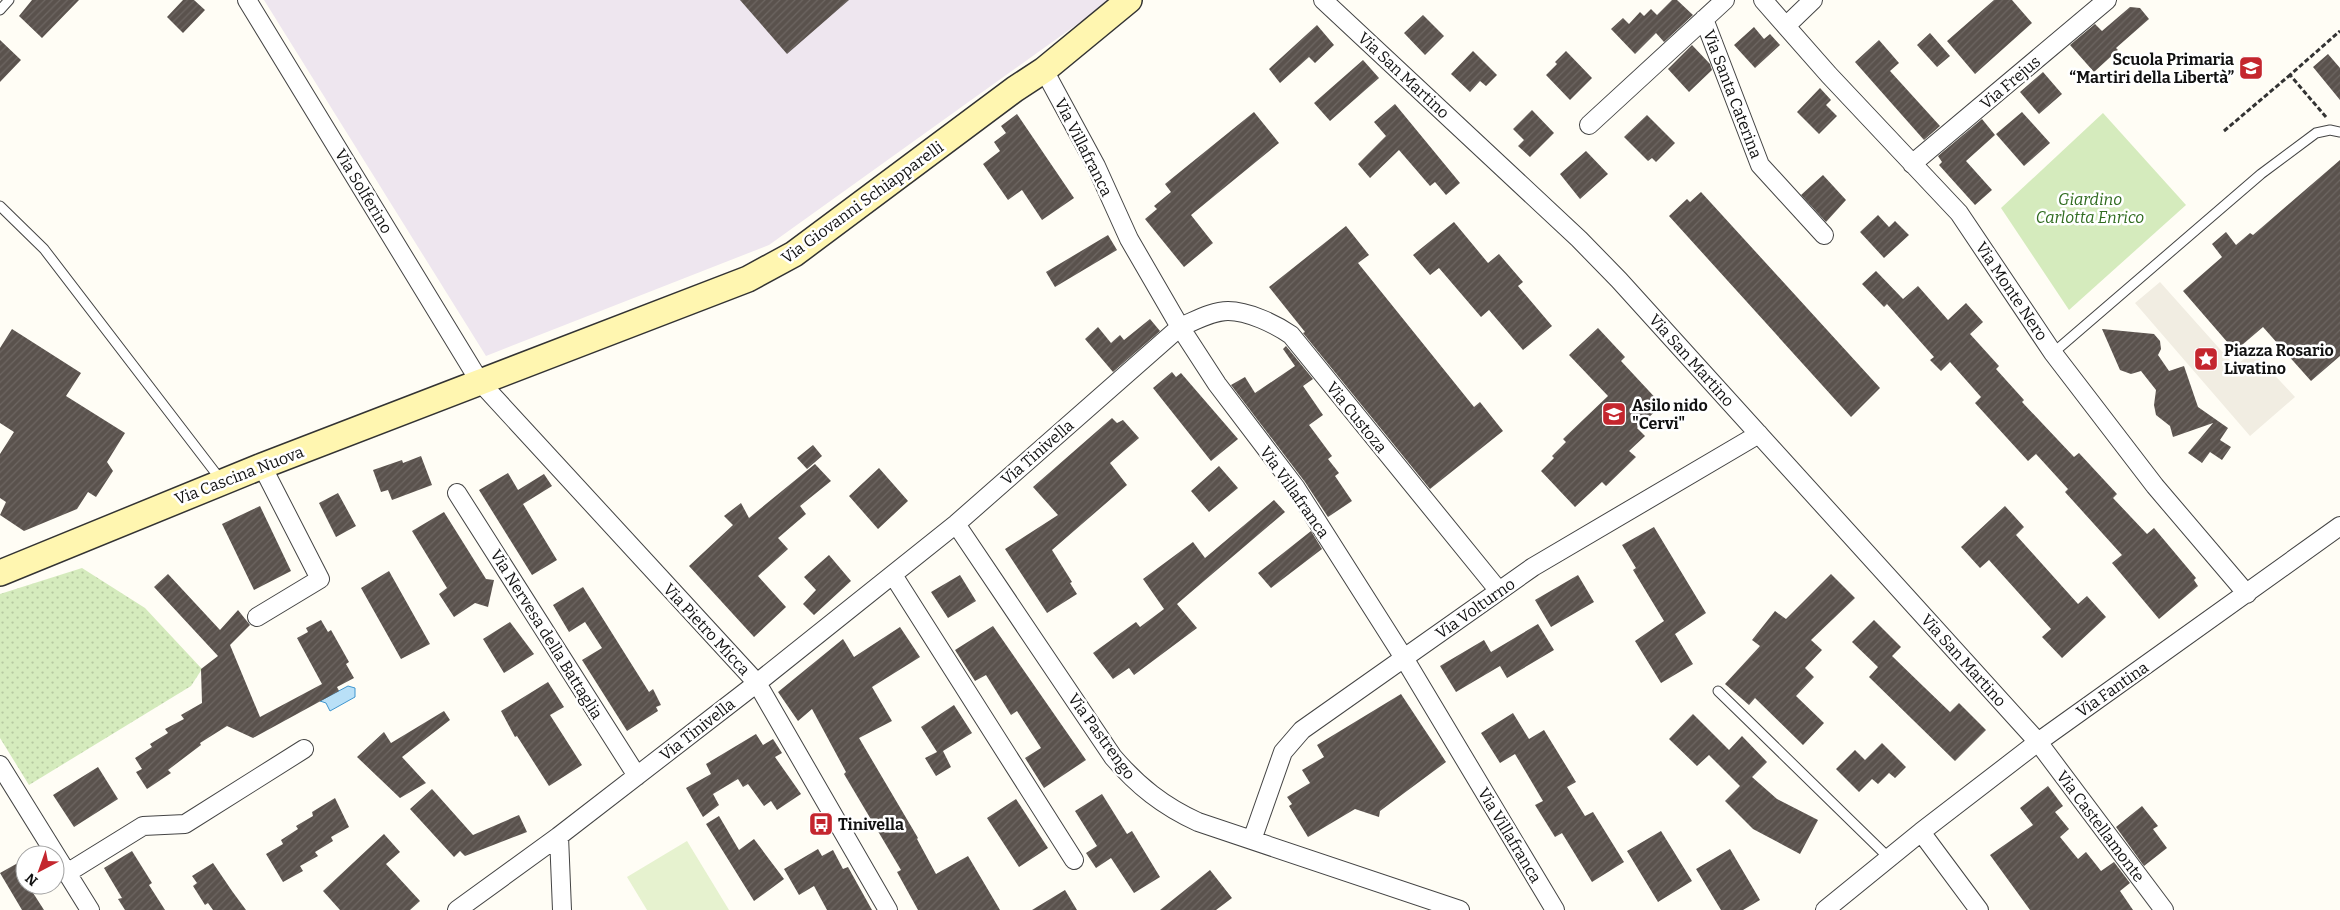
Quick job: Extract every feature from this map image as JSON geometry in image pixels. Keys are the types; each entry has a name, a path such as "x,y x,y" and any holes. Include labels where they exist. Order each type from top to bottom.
{"street":[{"name":"Via Solferino","path":"247,0 480,382"},
{"name":"Via Giovanni Schiapparelli","path":"480,382 748,280 771,268 794,254 1015,89 1044,70 1129,0"},
{"name":"Via San Martino","path":"1323,0 1579,239 1759,434 2038,742"},
{"path":"1589,125 1724,0"},
{"name":"Via Monte Nero","path":"1763,0 1968,225 2053,353 2155,486 2247,594"},
{"path":"1786,26 1813,0"},
{"name":"Via Frejus","path":"1912,164 2107,0"},
{"name":"Via Santa Caterina","path":"1704,19 1760,165 1824,235"},
{"name":"Via Villafranca","path":"1044,70 1096,166 1129,239 1180,327 1217,384 1296,488 1404,658 1555,910"},
{"name":"Via Custoza","path":"1180,327 1217,312 1230,311 1252,316 1282,328 1291,335 1499,591"},
{"name":"Via Tinivella","path":"457,910 559,836 893,575 956,524 1180,327"},
{"name":"Via Cascina Nuova","path":"0,573 262,466 480,382"},
{"name":"Via Pietro Micca","path":"480,382 757,683 888,910"},
{"name":"Via Volturno","path":"1252,840 1283,752 1302,730 1533,567 1759,434"},
{"path":"257,617 320,579 262,466"},
{"name":"Via Nervesa della Battaglia","path":"457,493 636,776"},
{"name":"Via Pastrengo","path":"956,524 1113,757 1135,782 1157,801 1178,813 1252,840 1460,910"},
{"name":"Via Fantina","path":"1825,910 1921,832 2038,742 2340,526"},
{"path":"893,575 1074,860"},
{"name":"Via Castellamonte","path":"2038,742 2164,910"},
{"path":"67,873 143,826 185,824 304,749"},
{"path":"0,765 90,910"},
{"path":"1921,832 1979,910"},
{"path":"559,836 562,910"}],"lane":[{"path":"0,10 9,0"},
{"path":"2053,353 2261,174 2316,133 2323,130 2339,132"},
{"path":"0,206 44,250 223,482"},
{"path":"1718,691 1889,858"}],"path":[{"path":"2224,131 2340,30"},
{"path":"2290,75 2339,132"}],"shaded area":[{"path":"264,0 1111,0 769,245 486,356"},
{"name":"Piazza Rosario Livatino","path":"2160,282 2235,366 2253,352 2295,397 2250,436 2135,303"}],"green space":[{"name":"Giardino Carlotta Enrico","path":"2103,113 2186,205 2069,310 2001,208"},
{"path":"82,568 145,608 202,669 191,686 29,785 0,738 0,594"},
{"path":"687,841 729,910 647,910 627,877"}],"water":[{"path":"348,686 355,688 355,697 330,711 326,703 320,701"}],"building":[{"path":"32,0 79,0 42,38 19,16"},
{"path":"183,0 194,0 205,10 183,33 167,17"},
{"path":"740,0 849,0 787,54"},
{"path":"1672,0 1677,0 1693,15 1664,42 1656,33 1635,54 1611,29 1623,18 1629,24 1640,12 1644,16 1651,9 1657,15"},
{"path":"1994,0 2012,0 2032,23 1975,74 1947,41"},
{"path":"2130,7 2140,8 2149,19 2116,48 2118,50 2094,72 2070,45 2095,24 2102,31"},
{"path":"1423,15 1444,36 1425,55 1404,33"},
{"path":"1317,25 1334,45 1315,63 1309,57 1280,83 1269,69"},
{"path":"1754,27 1764,39 1770,34 1780,45 1755,68 1734,45"},
{"path":"1930,33 1950,56 1937,67 1917,45"},
{"path":"0,40 21,60 0,82"},
{"path":"1879,40 1899,63 1890,71 1940,126 1924,140 1855,62"},
{"path":"1692,45 1710,64 1712,70 1689,92 1668,69"},
{"path":"1473,51 1497,75 1486,86 1480,81 1470,92 1451,74"},
{"path":"1566,51 1592,78 1570,100 1546,75"},
{"path":"2328,54 2340,68 2340,100 2313,67"},
{"path":"1363,60 1379,78 1330,121 1314,103"},
{"path":"2043,72 2062,94 2039,114 2020,92"},
{"path":"1820,88 1831,100 1826,105 1837,116 1819,134 1797,112"},
{"path":"1395,104 1460,183 1446,195 1435,182 1430,186 1399,150 1370,178 1358,164 1386,136 1374,122"},
{"path":"1532,110 1554,133 1530,157 1518,146 1524,140 1513,129"},
{"path":"1254,112 1279,143 1191,215 1213,243 1184,267 1145,219 1157,209 1154,206 1171,192 1165,184"},
{"path":"2022,112 2050,143 2024,166 1996,134"},
{"path":"1017,114 1074,198 1042,220 1022,190 1008,200 983,164 1000,151 994,142 1006,133 1001,126"},
{"path":"1647,115 1675,143 1656,162 1652,158 1648,161 1624,137"},
{"path":"1982,119 1995,135 1966,161 1992,190 1975,205 1939,165 1942,162 1938,156"},
{"path":"1586,151 1608,174 1580,199 1560,174"},
{"path":"2340,160 2340,356 2311,381 2263,327 2235,351 2183,291 2222,257 2212,244 2226,232 2236,245 2250,233 2253,235"},
{"path":"1823,175 1846,200 1826,222 1801,195"},
{"path":"1701,192 1880,388 1851,417 1669,216 1687,199 1690,202"},
{"path":"1878,215 1889,227 1895,221 1909,235 1884,258 1860,232"},
{"path":"1454,222 1488,263 1499,254 1523,282 1518,286 1552,326 1523,350 1489,310 1481,317 1439,268 1430,275 1413,255"},
{"path":"1346,226 1369,255 1358,263 1474,407 1480,402 1503,431 1430,489 1303,333 1305,332 1269,287"},
{"path":"1108,235 1117,250 1055,287 1046,272"},
{"path":"1876,271 1903,299 1918,286 1948,320 1966,303 1983,322 1970,334 1999,366 1996,369 2024,400 2022,402 2074,457 2079,453 2117,494 2113,498 2147,534 2154,528 2196,578 2194,580 2198,586 2159,619 2112,563 2122,555 2065,492 2068,489 2036,454 2028,461 1975,403 1981,397 1950,362 1941,371 1930,360 1934,357 1887,304 1884,307 1862,284"},
{"path":"1150,319 1160,331 1113,372 1085,339 1098,327 1111,343 1120,335 1124,340"},
{"path":"1598,328 1625,357 1621,361 1662,405 1637,428 1645,436 1629,451 1636,457 1606,486 1602,482 1575,507 1541,471 1566,442 1563,439 1608,396 1569,355"},
{"path":"12,329 81,373 66,396 125,433 107,462 113,471 96,497 88,492 77,509 24,531 0,515 6,502 0,498 0,454 14,432 0,423 0,348"},
{"path":"2102,329 2154,334 2160,341 2161,349 2158,355 2169,371 2184,366 2198,407 2228,428 2220,440 2231,447 2222,460 2210,452 2202,463 2188,453 2213,423 2173,437 2170,426 2156,415 2154,405 2156,390 2141,371 2131,374 2120,370"},
{"path":"1286,346 1313,379 1303,386 1323,415 1309,425 1332,456 1328,459 1339,473 1335,476 1352,501 1328,517 1305,482 1231,385 1245,377 1255,393 1295,366 1283,349"},
{"path":"1172,372 1176,377 1181,373 1238,439 1211,461 1153,388"},
{"path":"1112,418 1117,423 1123,420 1139,438 1110,463 1127,485 1052,550 1072,582 1070,583 1077,594 1047,613 1005,549 1058,515 1033,487"},
{"path":"813,445 822,456 807,469 797,458"},
{"path":"421,456 432,485 392,500 388,490 381,492 373,470 402,460 403,463"},
{"path":"815,464 831,481 800,506 806,514 778,538 788,549 758,576 786,607 754,637 689,566 733,525 724,516 741,503 749,518"},
{"path":"1219,466 1238,488 1209,512 1191,491"},
{"path":"879,468 908,501 878,529 849,496"},
{"path":"508,473 518,490 544,474 552,486 523,504 557,560 532,575 479,490"},
{"path":"338,493 356,526 336,537 319,503"},
{"path":"1274,500 1285,512 1177,604 1197,628 1134,675 1129,668 1113,679 1093,653 1136,622 1140,627 1164,609 1143,579 1193,542 1205,558"},
{"path":"260,506 291,571 254,590 222,524"},
{"path":"2005,506 2024,527 2016,535 2078,604 2087,596 2106,617 2062,658 2042,637 2051,629 1989,560 1980,568 1961,547"},
{"path":"444,512 486,579 494,580 488,607 475,603 454,617 439,594 447,588 412,531"},
{"path":"1654,527 1706,613 1675,634 1693,664 1661,683 1635,641 1664,621 1633,570 1636,568 1622,545"},
{"path":"1311,531 1322,549 1271,588 1258,573"},
{"path":"829,555 851,581 814,615 803,604 816,590 804,577"},
{"path":"389,571 430,644 401,659 361,588"},
{"path":"168,574 220,630 238,610 250,625 230,645 260,717 322,684 297,638 308,632 306,628 321,620 328,632 331,630 349,662 346,664 354,678 337,687 339,691 253,738 227,726 200,743 201,745 168,770 171,773 147,789 136,772 142,769 135,758 152,747 150,744 168,733 165,729 184,719 181,715 202,703 201,669 218,656 154,587"},
{"path":"1831,574 1855,598 1811,640 1822,650 1805,668 1814,677 1796,696 1824,723 1803,745 1755,698 1749,705 1725,684 1760,646 1752,640 1775,611 1786,619"},
{"path":"960,575 976,601 948,618 931,592"},
{"path":"1578,575 1594,602 1551,627 1535,600"},
{"path":"583,587 649,692 653,689 661,705 656,707 658,711 627,731 582,660 602,648 585,622 569,632 553,605"},
{"path":"1874,620 1901,647 1892,656 1950,712 1959,703 1986,730 1955,761 1869,677 1878,667 1852,642"},
{"path":"510,622 534,654 504,673 483,639"},
{"path":"1538,624 1554,650 1507,678 1500,666 1456,692 1440,666 1484,640 1491,652"},
{"path":"993,626 1086,760 1044,788 1025,758 1041,748 1017,711 1011,715 986,675 975,681 955,650"},
{"path":"900,627 920,657 872,687 892,721 859,738 918,838 936,874 968,856 1000,910 918,910 897,872 901,870 844,774 846,772 812,709 798,721 778,692 843,639 854,657"},
{"path":"548,682 564,707 550,715 582,765 549,786 517,736 515,737 501,711"},
{"path":"1401,694 1446,762 1380,811 1379,817 1355,809 1308,837 1289,806 1292,804 1287,797 1310,783 1302,770 1324,757 1317,745"},
{"path":"954,705 972,733 943,751 951,767 936,776 925,758 937,752 921,727"},
{"path":"444,711 450,720 402,757 426,783 400,798 357,757 384,732 391,743"},
{"path":"1513,713 1529,739 1544,730 1576,782 1567,787 1585,816 1593,812 1624,862 1592,882 1562,833 1555,837 1535,805 1543,801 1515,754 1500,763 1481,733"},
{"path":"1693,714 1729,750 1742,736 1767,762 1752,777 1777,799 1818,820 1800,854 1753,829 1725,801 1740,786 1709,755 1697,766 1669,739"},
{"path":"756,734 763,745 773,739 782,753 775,757 801,794 777,810 771,801 764,806 748,784 743,787 738,779 713,794 719,805 703,817 686,788 711,774 706,764"},
{"path":"1882,743 1906,767 1895,778 1889,773 1878,784 1872,779 1859,792 1836,769 1855,750 1865,760"},
{"path":"98,767 118,799 74,827 53,795"},
{"path":"2048,786 2063,806 2055,812 2069,829 2060,837 2078,859 2086,852 2101,871 2114,862 2130,883 2120,891 2133,910 2030,910 1990,855 2033,825 2020,808"},
{"path":"432,789 473,835 519,815 527,832 465,856 460,851 454,857 410,809"},
{"path":"1102,794 1127,834 1132,831 1160,877 1134,893 1111,858 1096,868 1086,853 1097,846 1075,811"},
{"path":"335,798 349,827 331,837 333,841 315,852 318,856 300,866 303,871 283,882 266,854 283,844 281,840 298,829 296,826 313,816 312,812"},
{"path":"1016,799 1048,848 1019,867 987,818"},
{"path":"2142,806 2158,826 2153,829 2167,848 2144,866 2116,827"},
{"path":"719,816 739,850 754,839 784,879 754,901 706,824"},
{"path":"1661,831 1692,881 1658,902 1627,851"},
{"path":"384,834 400,852 386,864 420,901 410,910 340,910 323,891"},
{"path":"818,849 822,856 833,850 843,869 848,867 872,910 827,910 814,886 799,895 784,869"},
{"path":"1730,849 1760,900 1743,910 1721,910 1696,869"},
{"path":"132,851 152,883 149,885 165,910 125,910 118,899 122,898 104,868"},
{"path":"213,863 246,910 213,910 208,903 205,905 193,886 197,883 192,876"},
{"path":"15,865 15,895 34,895 44,910 22,910 0,873"},
{"path":"1210,870 1232,898 1216,910 1160,910"},
{"path":"1065,890 1077,910 1032,910"}],"place":[{"name":"Scuola Primaria “Martiri della Libertà”","path":"2251,68"},
{"name":"Piazza Rosario Livatino","path":"2206,359"},
{"name":"Asilo nido \"Cervi\"","path":"1614,414"},
{"name":"Tinivella","path":"821,824"}]}
